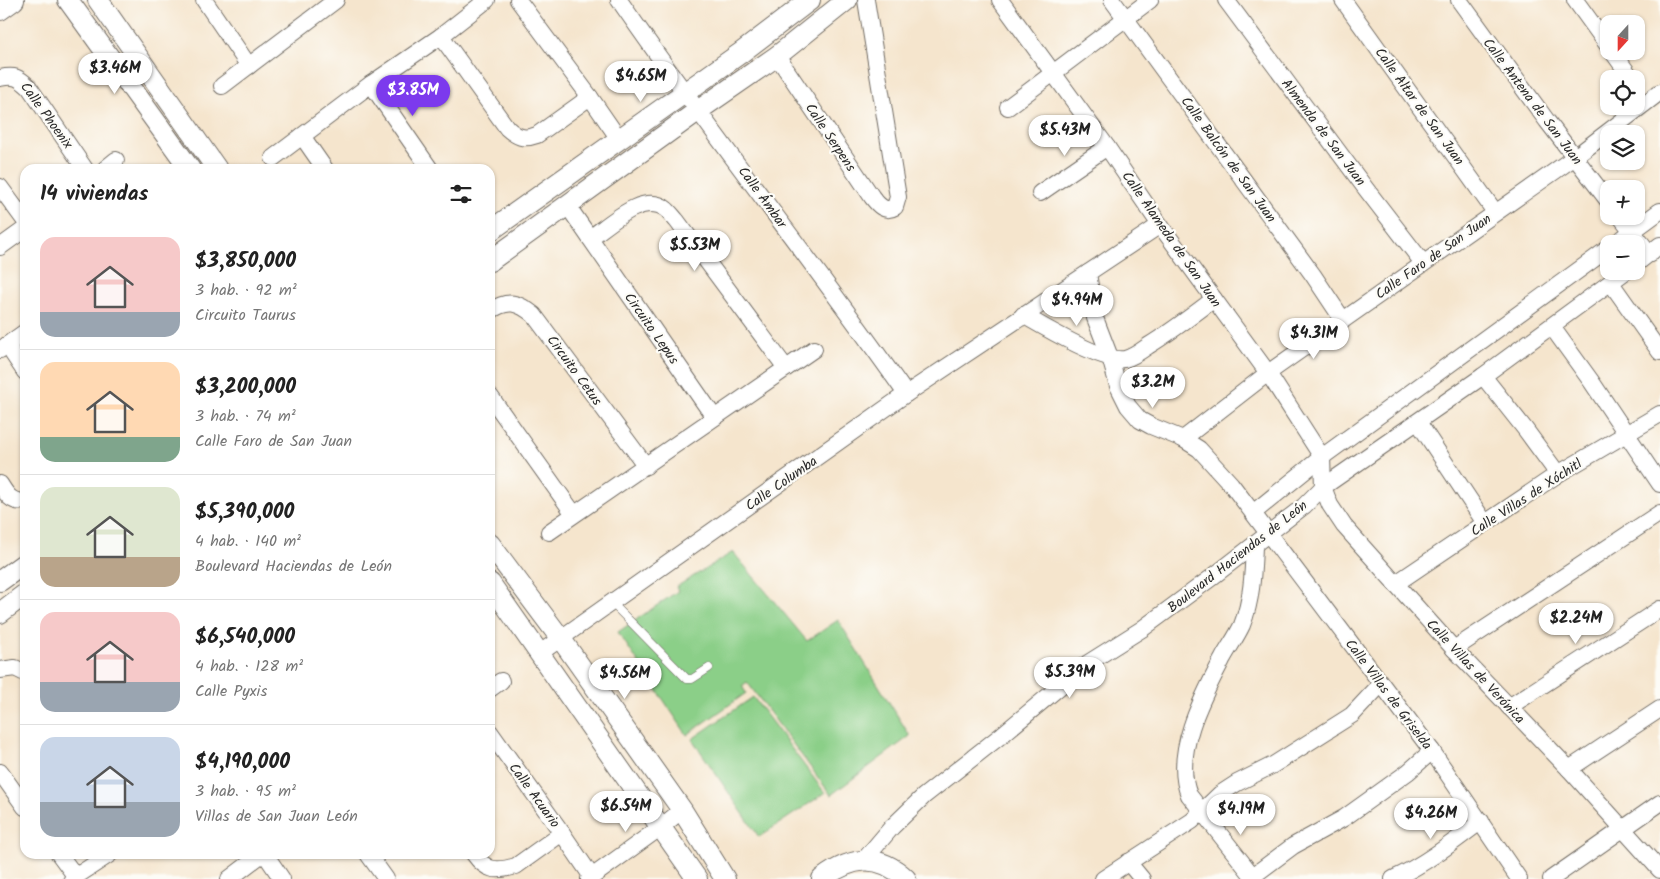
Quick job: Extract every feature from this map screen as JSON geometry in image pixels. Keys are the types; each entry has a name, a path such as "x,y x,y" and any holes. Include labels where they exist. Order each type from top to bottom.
{"street":[{"path":"0,10 14,0"},
{"path":"68,0 186,164"},
{"path":"98,0 213,164"},
{"path":"204,0 249,66"},
{"path":"222,86 249,66 314,6 336,0"},
{"path":"273,158 371,84 441,36 487,0"},
{"path":"518,0 619,139"},
{"name":"Calle Ámbar","path":"619,0 662,63 699,110 906,394"},
{"path":"495,227 686,93 810,0"},
{"path":"495,257 777,56 847,0"},
{"name":"Calle Serpens","path":"777,56 872,197 885,209 895,207 898,197 866,0"},
{"name":"Calle Alameda de San Juan","path":"1000,0 1268,373 1322,457"},
{"name":"Calle Balcón de San Juan","path":"1112,0 1307,267 1342,320"},
{"path":"1008,107 1150,0"},
{"name":"Almenda de San Juan","path":"1226,0 1423,263"},
{"name":"Calle Altar de San Juan","path":"1343,0 1495,212"},
{"name":"Calle Antena de San Juan","path":"1458,0 1600,190"},
{"path":"1575,0 1600,35"},
{"path":"441,36 514,135 529,138 537,135 590,97"},
{"name":"Calle Phoenix","path":"0,78 10,76 20,78 29,87 83,164"},
{"path":"371,84 427,164"},
{"name":"Calle Faro de San Juan","path":"1183,439 1268,373 1575,157 1654,96"},
{"path":"302,136 322,164"},
{"path":"1040,193 1107,147"},
{"path":"0,186 20,214"},
{"path":"590,238 628,211 642,204 654,203 666,208 786,368"},
{"name":"Circuito Lepus","path":"567,205 714,417"},
{"path":"1627,235 1660,211"},
{"name":"Calle Columba","path":"540,653 906,394 1160,225"},
{"path":"1626,225 1631,232 1655,249 1645,257"},
{"path":"0,247 20,233"},
{"name":"Boulevard Haciendas de León","path":"1253,513 1322,457 1600,255"},
{"name":"Calle Villas de Griselda","path":"1088,273 1095,318 1110,357 1118,386 1128,406 1140,420 1183,439 1199,449 1231,484 1432,751 1519,879"},
{"name":"Boulevard Haciendas de León","path":"864,860 892,827 924,796 1003,734 1088,663 1142,629 1270,534 1304,506 1323,487 1483,376 1615,280"},
{"path":"1611,283 1660,352"},
{"path":"1023,315 1054,334 1110,357 1123,359 1131,357 1165,336 1214,299"},
{"name":"Circuito Cetus","path":"495,307 512,303 522,306 534,315 646,466"},
{"path":"1552,327 1591,381 1660,484"},
{"path":"20,335 3,347 20,366"},
{"path":"549,532 814,349"},
{"path":"1483,376 1558,474"},
{"path":"495,403 574,514"},
{"name":"Calle Villas de Xóchitl","path":"1395,584 1558,474 1660,414"},
{"path":"1418,422 1485,523"},
{"name":"Calle Villas de Verónica","path":"1322,457 1323,487 1330,505 1344,526 1454,649 1569,770 1660,870"},
{"path":"0,484 8,496 20,503"},
{"path":"1454,649 1660,513"},
{"path":"1254,546 1253,582 1242,624 1199,707 1187,746 1184,766 1184,784 1189,795 1254,877 1293,846 1344,818 1408,772 1432,751"},
{"path":"495,551 561,639 682,810 725,879"},
{"path":"0,581 20,567"},
{"path":"495,590 697,879"},
{"path":"0,613 20,598"},
{"path":"1509,707 1660,609"},
{"path":"0,670 15,668 20,670"},
{"path":"1103,879 1180,829 1220,794 1236,783 1273,765 1352,714 1381,684"},
{"path":"1569,770 1660,709"},
{"name":"Calle Acuario","path":"495,739 562,833 591,878"},
{"path":"0,772 20,800"},
{"path":"1551,879 1660,803"},
{"path":"591,878 682,810"},
{"path":"1393,879 1432,858 1481,821"},
{"name":"Calle Acuario","path":"478,859 484,866 491,870 507,869 516,866 562,833"},
{"path":"62,859 74,878 102,859"},
{"path":"229,879 257,859"},
{"path":"268,859 282,879"},
{"path":"372,859 386,879"},
{"path":"822,879 842,867 864,860 880,862 892,868 906,879"},
{"path":"1128,862 1142,879"}],"lane":[{"path":"612,603 687,679 692,679 709,668"}],"green space":[{"path":"733,552 807,641 838,620 910,736 831,795 747,682 742,686 746,693 687,735 618,632 678,591 676,587"},
{"path":"753,697 825,793 759,837 692,739"}]}
